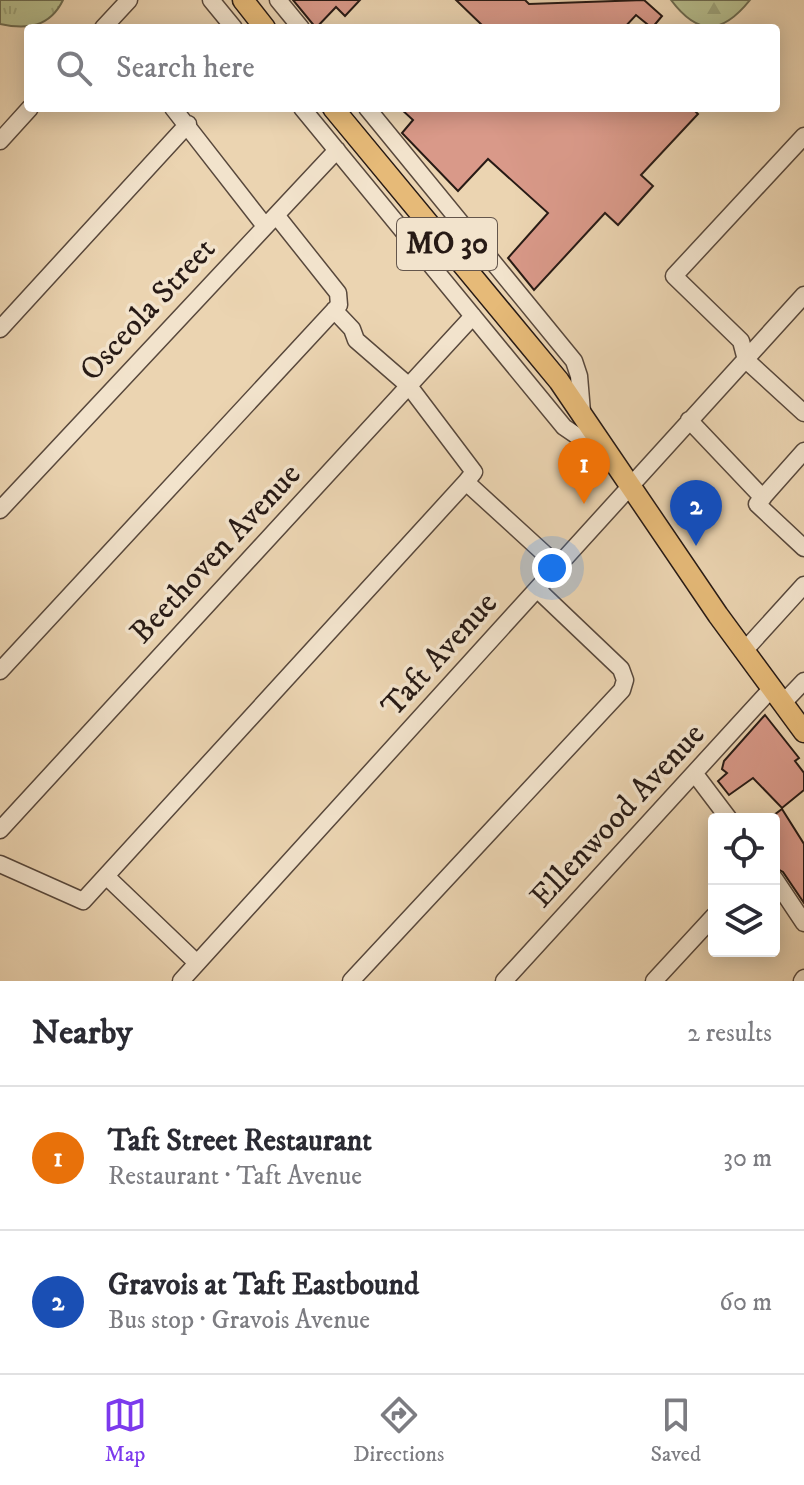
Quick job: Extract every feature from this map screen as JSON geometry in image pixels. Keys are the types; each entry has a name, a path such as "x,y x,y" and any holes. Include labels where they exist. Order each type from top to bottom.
{"main road":[{"path":"243,0 262,24"},
{"name":"MO 30","path":"336,112 484,288 582,412 629,486 804,732"}],"street":[{"path":"107,24 129,0"},
{"path":"211,0 231,24"},
{"path":"278,0 298,24"},
{"path":"0,141 26,112"},
{"path":"0,671 339,305 338,293 270,221 177,112"},
{"path":"305,112 564,427 611,458"},
{"path":"370,112 574,361 579,376 582,412"},
{"path":"0,329 188,124"},
{"path":"804,136 674,276 741,341 746,360 804,413"},
{"name":"Osceola Street","path":"0,510 337,150"},
{"name":"Taft Avenue","path":"181,981 804,295"},
{"path":"0,864 83,901 474,472 409,386 356,340 352,329 334,310"},
{"name":"Beethoven Avenue","path":"0,830 473,316"},
{"path":"689,420 763,498"},
{"path":"804,451 757,504 804,548"},
{"path":"0,482 14,494"},
{"path":"466,482 559,567"},
{"path":"744,651 804,585"},
{"path":"351,981 622,690 625,680 621,669 538,590"},
{"name":"Ellenwood Avenue","path":"504,981 695,774 778,695 804,681"},
{"path":"695,774 724,813"},
{"path":"106,876 197,963"},
{"path":"779,885 804,923"},
{"path":"654,981 708,922"}],"green space":[{"path":"0,0 63,0 51,16 37,24 19,27 0,24"},
{"path":"671,0 750,0 740,12 722,24 698,24"}],"building":[{"path":"293,0 360,0 345,16 336,7 320,24 313,24"},
{"path":"456,0 525,0 529,4 644,0 662,16 655,24 647,24 636,15 628,24 481,24"},
{"path":"404,112 698,114 641,175 653,186 618,225 605,213 534,290 508,258 548,213 488,159 458,191 402,133 413,120"},
{"path":"765,715 799,758 795,761 804,773 804,790 782,808 753,778 729,795 718,781 727,773 722,769 724,761"},
{"path":"782,809 804,844 804,903 780,870 780,813 777,813"}],"place":[{"name":"Taft Street Restaurant","path":"584,504"},
{"name":"Gravois at Taft Eastbound","path":"696,546"}]}
